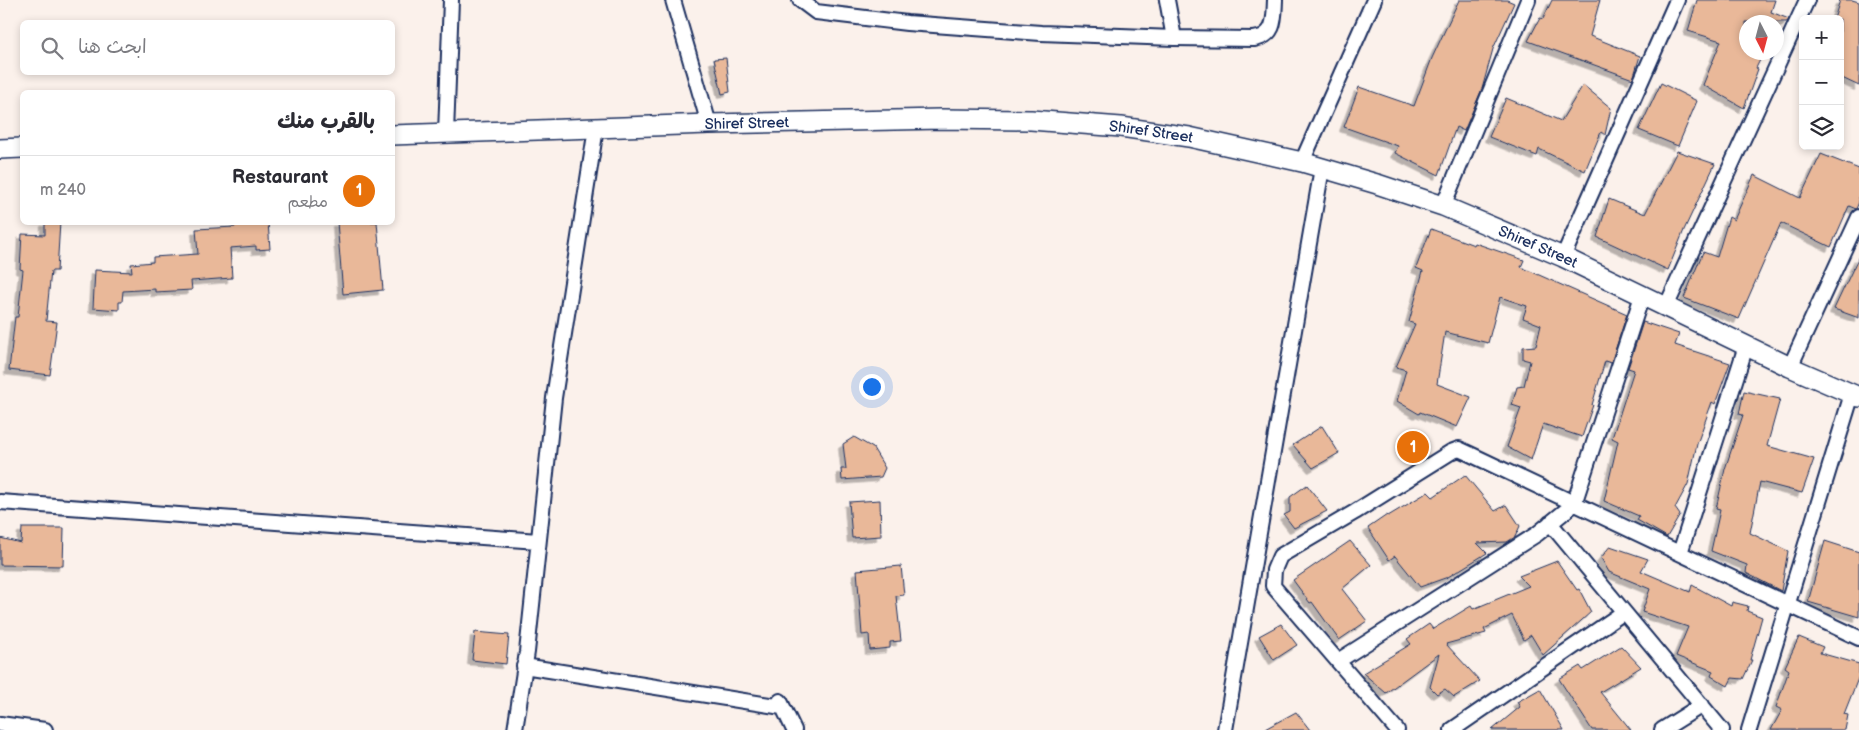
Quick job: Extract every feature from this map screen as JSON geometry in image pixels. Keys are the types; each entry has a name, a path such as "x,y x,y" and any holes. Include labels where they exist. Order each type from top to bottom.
{"main road":[{"name":"Shiref Street","path":"395,135 709,124 941,119 1031,120 1121,127 1189,137 1302,162 1443,206 1563,257 1790,367 1855,396"},
{"path":"0,149 20,148"}],"street":[{"path":"446,133 451,0"},
{"path":"673,0 709,124"},
{"path":"800,0 816,12 907,23 1041,33 1174,38 1262,38 1270,32 1274,23 1275,0"},
{"path":"1167,0 1174,38"},
{"path":"1302,162 1374,0"},
{"path":"1443,206 1528,0"},
{"path":"1563,257 1677,0"},
{"path":"1666,307 1807,0"},
{"path":"515,730 554,398 596,128"},
{"path":"1225,730 1322,168"},
{"path":"1790,367 1859,217"},
{"path":"1338,661 1538,534 1574,504 1642,296"},
{"path":"1680,553 1746,346"},
{"path":"1749,730 1855,396"},
{"path":"1397,730 1273,586 1274,570 1280,556 1456,450 1472,455 1859,638"},
{"path":"0,502 538,541"},
{"path":"1550,523 1722,730"},
{"path":"1452,730 1624,612"},
{"path":"524,666 781,704 794,730"},
{"path":"1662,730 1702,705"},
{"path":"0,724 45,730"}],"building":[{"path":"1459,0 1507,0 1514,3 1493,49 1482,89 1464,131 1456,127 1439,175 1395,153 1398,146 1344,127 1359,87 1414,106 1432,58"},
{"path":"1552,0 1600,0 1590,36 1640,56 1633,79 1528,41 1540,18 1543,19"},
{"path":"1697,0 1775,0 1771,12 1779,15 1739,15 1739,60 1760,60 1744,108 1703,85 1721,41 1688,31"},
{"path":"1840,0 1859,2 1859,86 1844,79 1844,15 1835,15"},
{"path":"1784,17 1789,19 1787,22 1784,22"},
{"path":"726,58 730,92 722,94 714,59"},
{"path":"1661,83 1697,101 1678,146 1639,130"},
{"path":"1583,85 1611,108 1605,135 1601,132 1585,171 1539,149 1537,156 1489,137 1506,98 1561,121"},
{"path":"1677,151 1715,164 1684,230 1668,270 1597,237 1609,199 1645,214"},
{"path":"1821,154 1859,169 1859,202 1856,209 1849,206 1831,247 1781,223 1739,319 1684,298 1703,252 1717,257 1729,217 1734,220 1754,175 1800,198"},
{"path":"45,225 60,225 57,271 51,271 46,321 57,322 50,375 9,370 15,317 18,317 23,270 20,269 22,234 45,235"},
{"path":"235,225 268,225 270,249 256,250 256,246 230,248 232,278 191,281 192,290 155,292 155,289 123,291 122,302 119,302 119,310 93,308 95,270 132,272 131,264 153,262 153,257 198,254 196,229 235,227"},
{"path":"337,225 377,225 383,290 343,294"},
{"path":"1431,229 1474,245 1475,243 1524,260 1521,267 1627,314 1611,363 1605,361 1582,437 1543,424 1531,460 1507,447 1521,408 1512,405 1517,387 1524,386 1530,361 1523,359 1523,347 1536,346 1541,325 1523,318 1527,306 1500,297 1488,343 1445,332 1437,384 1471,397 1457,427 1420,412 1419,414 1397,401 1406,370 1396,367 1415,324 1409,322 1423,271 1416,268"},
{"path":"1859,256 1859,318 1834,309"},
{"path":"1643,322 1679,334 1675,345 1730,363 1715,404 1712,402 1697,444 1688,484 1675,508 1680,515 1667,537 1637,520 1639,516 1604,501 1618,441 1612,438 1634,370 1628,368"},
{"path":"1744,391 1780,399 1767,446 1814,459 1802,493 1760,482 1750,533 1788,551 1781,591 1746,573 1747,565 1711,551 1720,510 1716,509 1725,469 1743,415 1739,414"},
{"path":"1322,426 1339,453 1313,468 1293,445"},
{"path":"854,437 873,448 885,468 881,477 842,480 841,469 846,469 843,444"},
{"path":"1465,475 1495,511 1506,505 1520,526 1515,537 1507,542 1477,543 1487,553 1448,577 1420,587 1395,556 1389,560 1368,528 1428,492 1433,497"},
{"path":"1307,485 1327,511 1294,528 1284,515 1290,512 1290,497"},
{"path":"880,500 881,536 852,538 849,502"},
{"path":"22,528 64,528 63,566 0,565 0,538 21,543"},
{"path":"1350,541 1371,565 1342,589 1367,621 1339,640 1312,602 1310,603 1293,580"},
{"path":"1825,541 1859,552 1859,617 1808,602"},
{"path":"1610,546 1648,559 1641,571 1690,592 1692,585 1731,606 1732,602 1748,606 1747,611 1762,617 1750,660 1752,660 1743,679 1732,678 1728,686 1711,676 1713,671 1676,656 1688,627 1642,612 1650,589 1609,572 1601,558"},
{"path":"1557,561 1577,590 1579,589 1591,612 1543,655 1531,635 1524,640 1512,615 1484,629 1486,633 1446,644 1480,681 1454,697 1445,689 1437,694 1430,687 1439,654 1386,693 1363,673 1411,644 1407,639 1429,624 1433,629 1471,606 1473,609 1529,586 1519,576"},
{"path":"901,566 904,595 896,596 901,641 890,642 890,648 870,650 869,634 862,635 857,570"},
{"path":"1281,624 1297,645 1274,660 1259,636"},
{"path":"475,632 509,635 506,664 472,660"},
{"path":"1799,637 1823,647 1820,653 1859,664 1859,676 1844,714 1848,715 1845,730 1771,730 1782,710 1776,707 1789,670 1785,667"},
{"path":"1621,646 1641,667 1600,692 1631,730 1592,730 1559,679 1580,666 1583,670"},
{"path":"1540,689 1564,730 1492,730 1520,707 1517,702"},
{"path":"1296,712 1310,730 1263,730"}],"place":[{"name":"Restaurant","path":"1413,447"}]}
